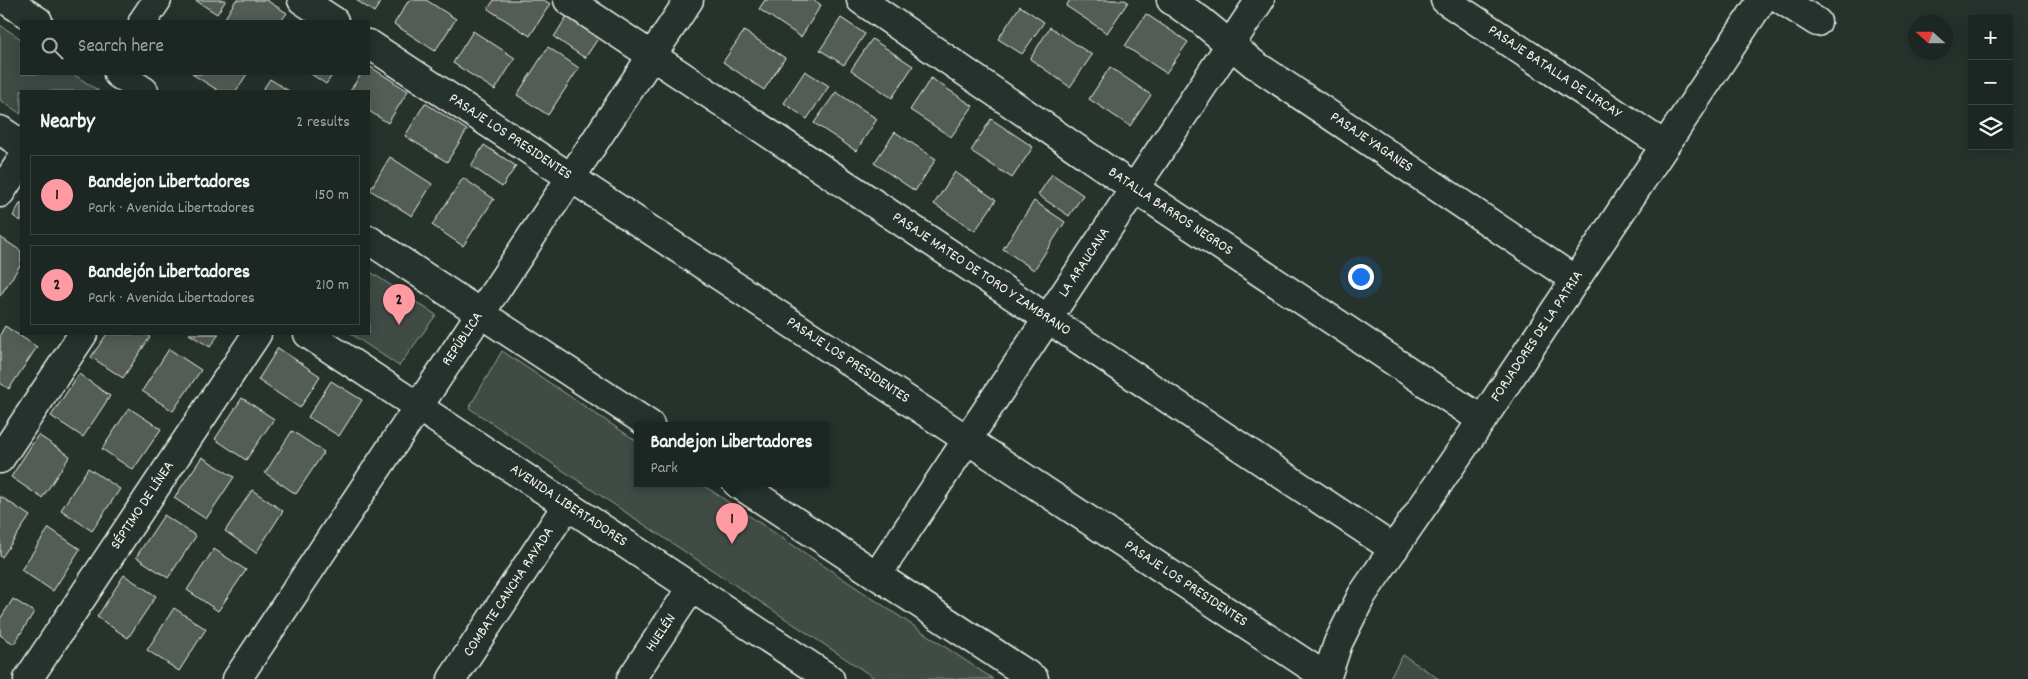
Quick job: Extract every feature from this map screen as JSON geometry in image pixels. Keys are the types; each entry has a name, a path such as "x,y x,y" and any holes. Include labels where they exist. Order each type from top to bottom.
{"street":[{"path":"6,0 36,20"},
{"path":"144,20 157,0"},
{"path":"302,0 332,20"},
{"name":"PASAJE MATEO DE TORO Y ZAMBRANO","path":"568,0 1394,549"},
{"name":"REPÚBLICA","path":"237,679 689,0"},
{"name":"BATALLA BARROS NEGROS","path":"861,0 1134,188 1482,420"},
{"name":"PASAJE YAGANES","path":"1171,0 1200,20 1254,64 1575,280"},
{"name":"LA ARAUCANA","path":"876,575 1260,0"},
{"name":"PASAJE BATALLA DE LIRCAY","path":"1445,0 1664,145"},
{"name":"FORJADORES DE LA PATRIA","path":"1326,678 1349,617 1362,595 1482,420 1762,0"},
{"path":"1782,0 1817,22"},
{"name":"PASAJE LOS PRESIDENTES","path":"370,45 1326,678"},
{"path":"120,75 142,90"},
{"path":"0,130 20,143"},
{"path":"0,193 20,163"},
{"path":"370,241 645,422"},
{"path":"0,459 82,335"},
{"name":"SÉPTIMO DE LÍNEA","path":"28,679 255,335"},
{"name":"AVENIDA LIBERTADORES","path":"310,335 692,587 816,675"},
{"path":"743,487 1034,679"},
{"name":"COMBATE CANCHA RAYADA","path":"452,679 567,505"},
{"name":"HUELÉN","path":"631,679 692,587"}],"shaded area":[{"path":"0,25 20,38 20,75 75,75 97,90 20,90 20,113 0,100"},
{"path":"370,272 436,315 399,366 352,335 370,335"},
{"path":"502,351 634,439 634,487 706,487 993,679 876,679 469,408"},
{"path":"1403,655 1439,679 1389,679"}],"building":[{"path":"195,0 226,0 217,14"},
{"path":"236,0 266,0 287,13 282,20 228,20 225,18"},
{"path":"356,0 382,0 374,12"},
{"path":"409,0 426,0 456,19 435,51 394,24"},
{"path":"494,0 544,0 550,4 530,36 488,9"},
{"path":"765,0 814,0 821,5 801,37 759,9"},
{"path":"1070,0 1125,0 1128,2 1107,33 1066,6"},
{"path":"1020,6 1044,22 1022,54 998,39"},
{"path":"1146,14 1188,42 1166,73 1125,46"},
{"path":"567,16 599,37 585,58 554,37"},
{"path":"841,18 865,34 844,65 820,50"},
{"path":"1050,27 1092,55 1070,87 1030,59"},
{"path":"473,31 515,58 495,90 453,63"},
{"path":"744,31 785,58 764,90 723,62"},
{"path":"872,39 913,66 892,98 851,70"},
{"path":"548,47 579,68 548,115 517,95"},
{"path":"370,67 408,91 388,123 370,112 370,90 351,90 360,75 370,75"},
{"path":"1110,67 1151,95 1130,126 1089,99"},
{"path":"805,71 829,86 807,119 784,103"},
{"path":"194,75 246,75 237,90 217,90"},
{"path":"312,75 332,75 326,84"},
{"path":"931,78 973,106 951,137 910,110"},
{"path":"270,79 287,90 263,90"},
{"path":"836,92 877,119 856,151 814,123"},
{"path":"425,103 467,130 447,162 405,136"},
{"path":"991,119 1033,147 1012,178 971,151"},
{"path":"895,132 936,159 915,191 874,163"},
{"path":"484,145 516,166 502,187 471,166"},
{"path":"390,157 432,184 412,216 370,190"},
{"path":"955,172 996,200 975,231 934,204"},
{"path":"1052,174 1083,195 1069,216 1038,195"},
{"path":"463,178 494,199 463,246 432,225"},
{"path":"1034,201 1065,222 1034,270 1003,249"},
{"path":"20,204 20,220 13,216"},
{"path":"0,237 20,250 20,266 0,296"},
{"path":"5,326 37,347 9,389 0,383 0,335"},
{"path":"106,335 147,335 150,337 123,378 91,357"},
{"path":"191,335 218,335 210,347"},
{"path":"278,348 320,376 300,408 258,380"},
{"path":"169,349 201,370 173,411 142,391"},
{"path":"79,374 110,396 83,437 51,416"},
{"path":"331,381 362,400 339,436 308,417"},
{"path":"242,398 274,419 246,460 215,439"},
{"path":"129,408 161,429 133,470 102,449"},
{"path":"292,431 324,452 296,494 265,473"},
{"path":"38,435 70,456 42,498 11,477"},
{"path":"202,457 234,477 206,519 174,498"},
{"path":"88,468 120,489 92,531 61,510"},
{"path":"252,490 283,511 256,553 225,531"},
{"path":"0,496 30,516 2,557 0,556"},
{"path":"164,515 196,536 168,578 136,557"},
{"path":"49,528 80,549 53,591 21,570"},
{"path":"214,549 246,570 218,611 187,590"},
{"path":"124,575 156,596 128,638 97,617"},
{"path":"13,599 34,612 14,644 0,635 0,619"},
{"path":"174,608 206,629 179,671 147,650"}],"place":[{"name":"Bandejón Libertadores","path":"399,325"},
{"name":"Bandejon Libertadores","path":"732,544"}]}
